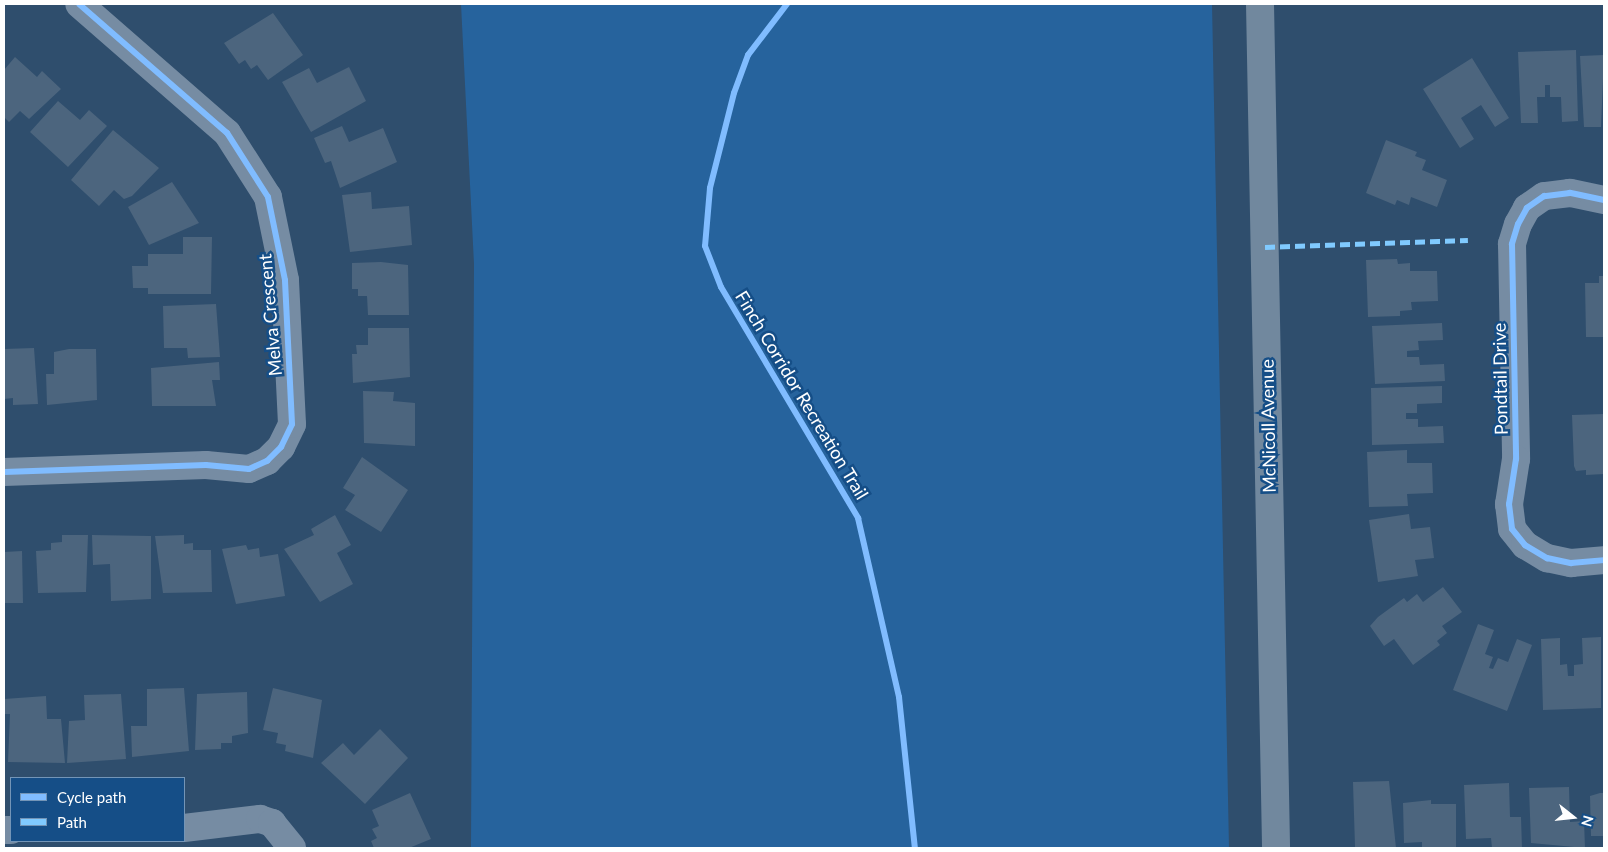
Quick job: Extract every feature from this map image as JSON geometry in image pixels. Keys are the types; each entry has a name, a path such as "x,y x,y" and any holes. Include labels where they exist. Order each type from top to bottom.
{"main road":[{"name":"McNicoll Avenue","path":"1260,4 1276,848"}],"street":[{"name":"Melva Crescent","path":"4,472 206,465 249,468 266,461 281,447 292,424 285,280 268,197 227,133 79,4"},
{"name":"Pondtail Drive","path":"1604,200 1570,194 1544,196 1528,208 1518,224 1512,244 1516,459 1509,504 1512,529 1525,544 1547,558 1572,564 1604,560"},
{"path":"185,828 260,819 272,823 292,848"}],"shaded area":[{"path":"461,4 1212,4 1229,848 471,848 474,264"}],"building":[{"path":"273,13 303,55 268,80 257,65 251,69 245,60 239,64 224,43"},
{"path":"1576,50 1578,121 1562,122 1561,97 1550,97 1550,85 1545,85 1545,97 1537,97 1538,123 1521,123 1518,52"},
{"path":"1604,55 1601,127 1584,127 1580,56"},
{"path":"15,57 37,77 42,71 61,89 29,119 20,111 9,122 4,117 4,70"},
{"path":"1472,58 1509,118 1495,127 1481,105 1461,118 1474,139 1460,148 1423,89"},
{"path":"349,67 366,101 311,132 282,82 309,68 317,83"},
{"path":"58,101 80,120 89,110 107,126 68,167 30,132"},
{"path":"342,126 349,142 383,128 397,162 340,188 331,161 325,163 314,138"},
{"path":"113,130 159,168 132,196 124,199 114,190 99,206 71,180"},
{"path":"1386,140 1417,152 1415,156 1426,160 1422,170 1447,180 1437,207 1411,197 1409,205 1397,200 1395,205 1366,193"},
{"path":"172,182 199,223 149,245 128,207"},
{"path":"371,192 372,209 409,206 412,245 350,252 342,195"},
{"path":"183,237 212,237 211,294 148,294 148,288 133,288 132,266 148,266 148,254 183,254"},
{"path":"1397,259 1398,264 1410,263 1410,271 1437,271 1438,301 1411,302 1412,310 1400,311 1400,316 1368,317 1366,260"},
{"path":"381,262 408,265 409,315 368,315 367,296 358,296 358,289 352,289 352,263"},
{"path":"1599,276 1604,276 1604,337 1586,337 1585,283 1599,283"},
{"path":"216,304 220,357 188,358 187,348 164,348 163,306"},
{"path":"1442,323 1443,340 1418,341 1419,350 1407,351 1407,357 1419,357 1420,365 1444,364 1445,381 1375,384 1372,326"},
{"path":"368,328 409,328 410,377 353,383 352,354 357,354 356,345 368,345"},
{"path":"34,348 38,404 13,405 13,398 4,399 4,349"},
{"path":"69,349 96,349 97,400 47,405 46,374 54,374 54,352"},
{"path":"219,362 220,380 212,380 216,406 152,406 151,368"},
{"path":"1442,386 1442,403 1417,404 1417,413 1406,413 1406,419 1418,419 1418,427 1443,426 1444,443 1372,445 1371,388"},
{"path":"363,391 394,392 393,401 415,403 415,446 364,443"},
{"path":"1604,414 1604,474 1586,475 1586,470 1576,471 1574,466 1572,415"},
{"path":"1407,450 1407,463 1432,463 1433,493 1407,494 1408,506 1369,507 1367,452"},
{"path":"362,457 408,490 381,532 345,510 355,495 343,488"},
{"path":"1409,514 1411,529 1430,527 1434,558 1415,560 1418,576 1378,582 1369,520"},
{"path":"335,515 351,545 337,553 353,584 320,602 284,549 314,535 311,529"},
{"path":"62,535 88,535 86,592 38,593 36,551 51,550 51,543 62,542"},
{"path":"92,535 151,536 151,599 111,601 110,564 93,565"},
{"path":"184,535 184,544 193,543 193,550 211,550 212,592 163,593 155,536"},
{"path":"246,545 248,550 259,548 260,557 278,554 285,596 236,604 222,549"},
{"path":"22,551 23,603 4,603 4,552"},
{"path":"1443,587 1462,612 1442,626 1447,633 1437,641 1440,645 1413,665 1394,639 1384,646 1370,626 1378,617 1404,598 1407,602 1417,594 1423,602"},
{"path":"1478,624 1494,630 1485,654 1493,657 1489,668 1493,669 1498,658 1508,662 1517,639 1532,645 1507,711 1453,690"},
{"path":"1601,637 1601,708 1543,710 1541,639 1560,638 1560,665 1567,664 1568,676 1574,676 1574,665 1583,664 1582,638"},
{"path":"184,688 189,751 132,757 131,726 147,726 147,689"},
{"path":"273,688 322,700 313,758 285,751 286,745 276,743 278,733 263,730"},
{"path":"247,692 248,733 232,736 232,743 221,743 221,749 195,750 197,694"},
{"path":"121,694 126,759 67,763 69,721 85,720 84,695"},
{"path":"46,696 47,719 61,719 65,763 8,762 10,714 4,714 4,699"},
{"path":"380,729 408,758 365,804 321,763 343,743 354,755"},
{"path":"1389,781 1396,848 1355,847 1353,782"},
{"path":"1509,783 1510,817 1521,817 1522,848 1492,848 1491,838 1466,839 1464,785"},
{"path":"1569,787 1570,822 1584,821 1585,848 1531,843 1529,788"},
{"path":"410,793 431,839 409,848 374,848 371,841 377,838 372,829 379,826 372,810"},
{"path":"1604,793 1604,836 1591,836 1590,796"},
{"path":"1431,800 1431,804 1456,804 1456,848 1422,848 1422,842 1404,843 1403,803"}],"marked path":[{"path":"1265,247 1468,240"}],"cycle path":[{"path":"4,472 206,465 249,469 267,461 281,447 292,424 285,280 268,197 227,133 79,4"},
{"name":"Finch Corridor Recreation Trail","path":"787,4 748,55 734,93 710,188 705,246 721,287 858,518 899,697 915,848"},
{"path":"1604,200 1570,193 1544,196 1527,208 1518,224 1512,244 1516,459 1509,504 1512,529 1525,545 1547,558 1571,563 1604,560"}]}
